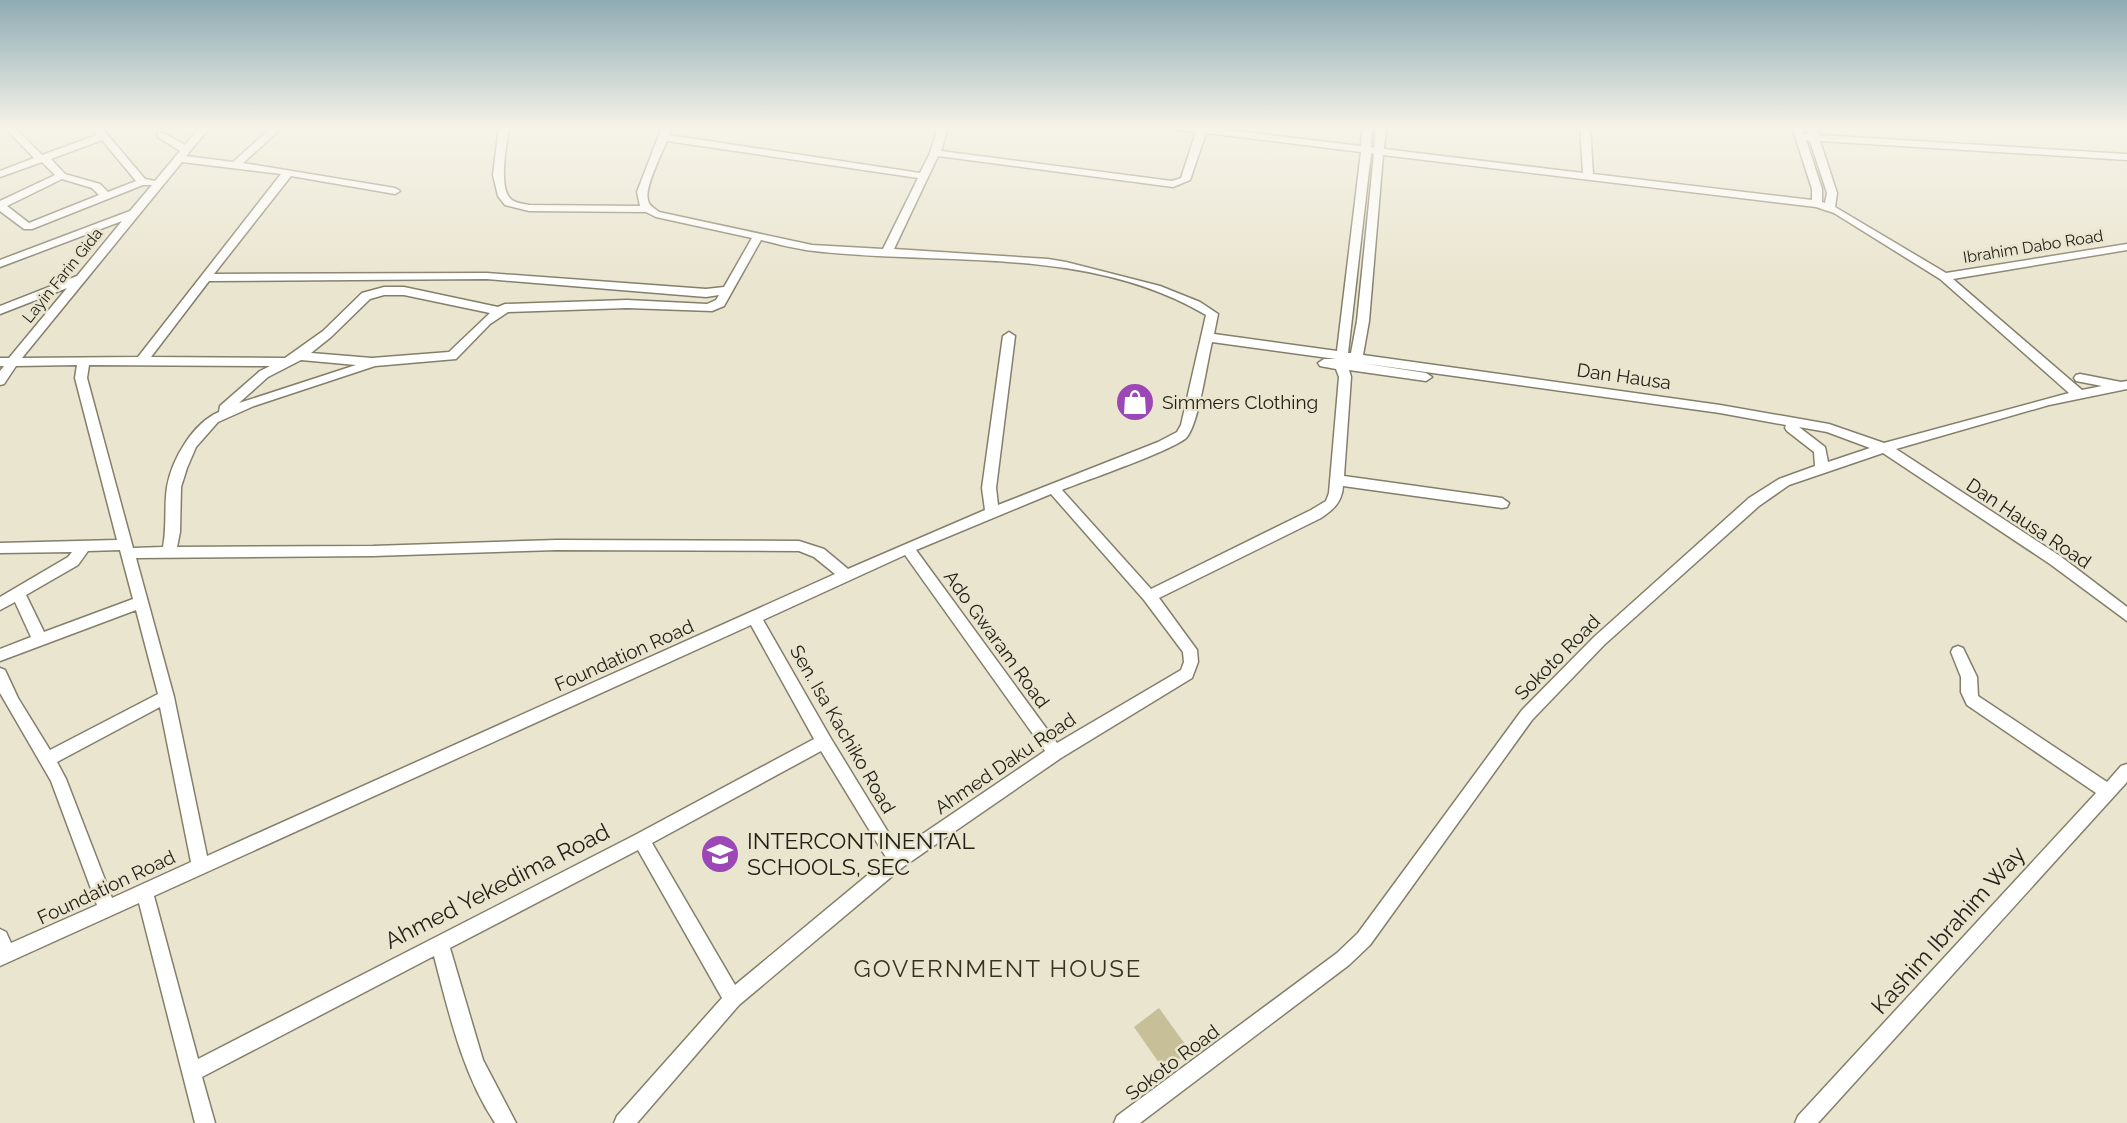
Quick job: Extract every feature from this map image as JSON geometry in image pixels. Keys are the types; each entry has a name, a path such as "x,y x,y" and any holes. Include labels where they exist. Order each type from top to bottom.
{"street":[{"path":"54,179 0,206 28,228 142,182 158,182"},
{"path":"73,179 96,186 106,196"},
{"name":"Layin Farin Gida","path":"0,381 6,362 80,278 160,179"},
{"path":"141,361 283,179"},
{"path":"326,179 395,191"},
{"path":"499,179 503,196 509,203 529,208 646,208"},
{"path":"647,179 642,201 646,208 656,214 757,238 812,248 886,254 987,257 1083,268 1159,291 1212,314 1205,341"},
{"path":"886,254 921,179"},
{"path":"1139,179 1174,184 1185,179"},
{"path":"1149,596 1316,514 1331,503 1338,480 1348,364 1345,337 1363,179"},
{"path":"1348,364 1360,335 1376,179"},
{"path":"1623,179 1817,204 1830,208 1944,277 2080,396"},
{"path":"1814,179 1817,204"},
{"path":"1828,179 1832,193 1830,208"},
{"path":"0,264 133,213"},
{"path":"299,356 373,362 452,356 498,311 514,306 708,308 720,303 757,238"},
{"name":"Ibrahim Dabo Road","path":"1944,277 2127,247"},
{"path":"169,550 173,532 174,487 191,445 214,419 264,374 299,356 341,322 383,275"},
{"path":"206,278 487,276 706,293 728,290"},
{"path":"0,310 80,278"},
{"path":"366,296 384,291 404,291 498,311"},
{"path":"1212,320 1218,330 1234,340"},
{"path":"1360,335 1373,349 1396,363"},
{"path":"992,512 989,488 1009,336"},
{"path":"1314,352 1345,337"},
{"path":"1205,341 1234,340 1314,352 1348,364"},
{"path":"1205,341 1348,364"},
{"name":"Foundation Road","path":"2,950 107,908 907,548 1163,445 1182,435 1187,425 1205,341"},
{"path":"6,362 285,362"},
{"path":"214,419 250,402 352,372 373,362"},
{"path":"83,363 80,378 166,697 200,866"},
{"name":"Dan Hausa","path":"1348,364 1396,363 1720,409 1841,432 1877,451"},
{"name":"Dan Hausa","path":"1348,364 1791,428 1877,451"},
{"path":"2049,401 2058,387 2059,377"},
{"path":"2080,378 2125,385"},
{"name":"Sokoto Road","path":"1124,1123 1343,959 1364,939 1490,762 1527,715 1600,641 1740,512 1784,482 1822,468 2049,401 2125,385"},
{"path":"1791,428 1820,450 1822,468"},
{"path":"1841,432 1903,443"},
{"name":"Dan Hausa Road","path":"1877,451 1907,466 2055,560 2127,615"},
{"path":"1338,480 1502,503"},
{"name":"Ahmed Daku Road","path":"624,1123 733,999 897,861 1055,753 1187,674 1191,662 1190,650 1149,596 1052,488"},
{"path":"0,548 84,546 169,550 373,551 557,545 799,546 810,548 828,559 845,576"},
{"path":"0,604 73,561 84,546"},
{"name":"Ado Gwaram Road","path":"907,548 1055,753"},
{"path":"18,593 40,640"},
{"path":"0,655 141,602"},
{"name":"Sen. Isa Kachiko Road","path":"755,618 824,742 897,861"},
{"path":"1958,652 1969,677 1972,699 2108,792"},
{"path":"0,674 5,706 48,759 107,908"},
{"path":"48,759 166,697"},
{"name":"Ahmed Yekedima Road","path":"192,1072 641,840 824,742"},
{"name":"Kashim Ibrahim Way","path":"1805,1123 2127,771"},
{"path":"641,840 733,999"},
{"path":"144,891 205,1123"},
{"path":"440,943 461,1026 480,1074 506,1123"}],"shaded area":[{"path":"1159,1008 1190,1051 1164,1070 1134,1027"}],"place":[{"name":"Simmers Clothing","path":"1135,402"},
{"name":"INTERCONTINENTAL SCHOOLS, SEC","path":"720,854"}],"district":[{"name":"GOVERNMENT HOUSE","path":"998,969"}]}
